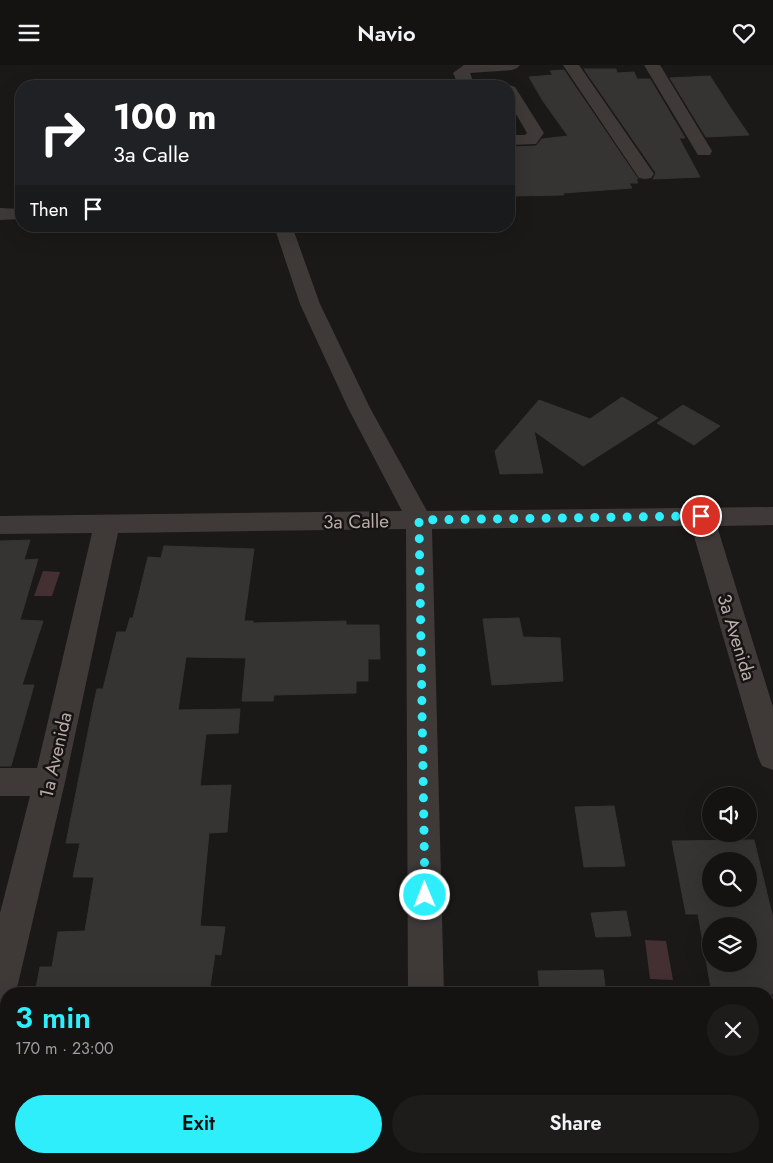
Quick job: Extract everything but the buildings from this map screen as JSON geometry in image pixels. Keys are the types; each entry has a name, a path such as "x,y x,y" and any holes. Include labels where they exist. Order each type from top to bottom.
{"street":[{"path":"464,80 461,73 472,67 512,65"},
{"path":"571,65 645,175"},
{"path":"652,65 704,151"},
{"path":"493,66 502,80"},
{"path":"515,100 536,133 530,140 515,140"},
{"path":"0,214 15,214"},
{"path":"285,232 310,304 359,408 419,520 426,987"},
{"name":"3a Avenida","path":"701,516 773,757"},
{"name":"3a Calle","path":"0,525 773,516"},
{"name":"1a Avenida","path":"0,984 49,782 107,525"},
{"path":"0,782 49,782"}],"shaded area":[{"path":"43,571 60,572 52,596 34,596"},
{"path":"645,940 666,941 673,980 650,979"}],"route":[{"path":"425,895 419,520 701,516"}]}
